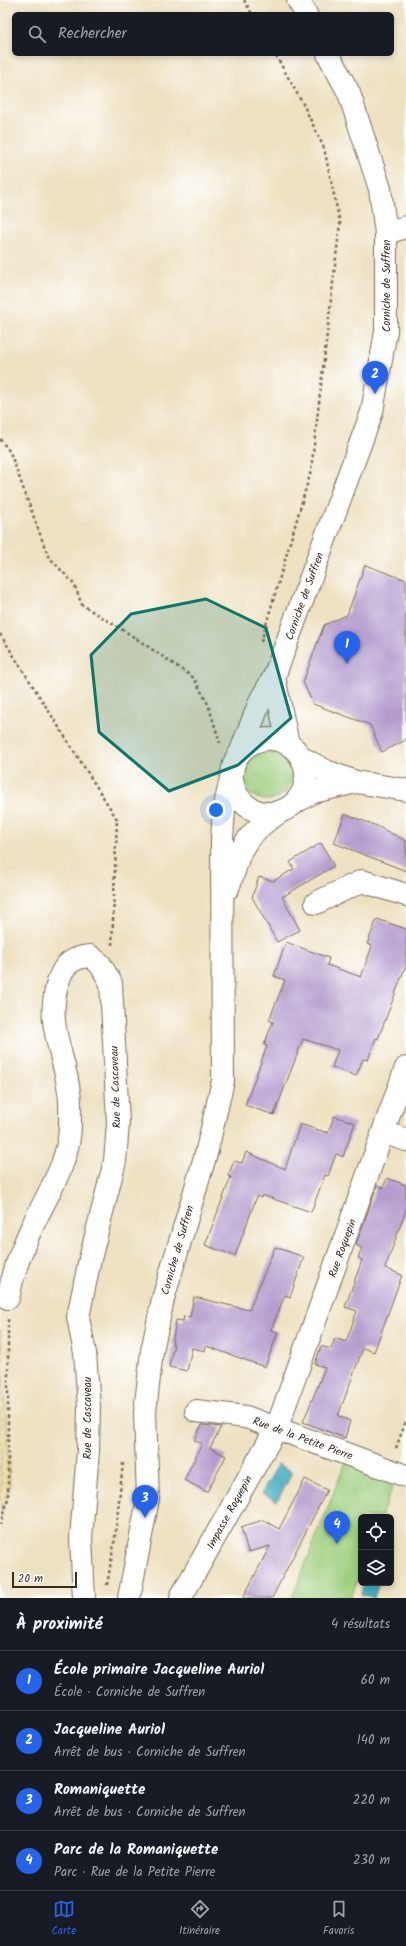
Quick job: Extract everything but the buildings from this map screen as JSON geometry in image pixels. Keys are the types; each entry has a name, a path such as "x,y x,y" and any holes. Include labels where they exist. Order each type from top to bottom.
{"street":[{"path":"298,0 305,12"},
{"name":"Corniche de Suffren","path":"230,749 274,677 372,412 386,331 396,230 380,189 349,93 329,56"},
{"path":"274,677 295,751 306,780 303,792 288,807 268,814 256,812 246,806 238,797 233,786 232,774 234,763 230,749 248,746 263,740 278,740 295,751 326,771 356,782 406,790"},
{"name":"Corniche de Suffren","path":"129,1598 148,1499 145,1412 152,1351 163,1299 207,1150 223,1081 222,871 224,810 232,774"},
{"name":"Corniche de Suffren","path":"223,902 238,856 251,836 262,823 313,792 356,782"},
{"path":"316,903 362,881 406,895"},
{"name":"Rue de Cascaveau","path":"8,1298 14,1268 31,1228 66,1157 70,1128 70,1092 53,1020 54,993 62,970 71,961 82,956 90,956 100,964 111,983 118,1123 115,1161 90,1259 78,1317 85,1353 89,1408 88,1451 82,1538 84,1598"},
{"name":"Rue Roquepin","path":"277,1428 406,1068"},
{"path":"383,1132 406,1140"},
{"name":"Rue de la Petite Pierre","path":"196,1411 246,1417 397,1472"},
{"name":"Impasse Roquepin","path":"181,1597 277,1428"}],"path":[{"path":"244,0 251,12"},
{"path":"260,648 311,471 340,223 324,148 303,104 276,56"},
{"path":"0,439 10,452 48,556 74,584 82,605 131,635 194,678 230,749"},
{"path":"0,634 117,819 111,983"},
{"path":"0,1525 8,1499 8,1298"},
{"path":"397,1472 406,1421"},
{"path":"106,1592 115,1538 124,1459"}],"highlighted area":[{"path":"206,599 266,628 291,718 238,765 169,791 99,732 91,655 131,614"}],"green space":[{"path":"262,748 272,748 282,752 289,759 293,769 293,779 289,789 282,796 272,800 262,800 252,796 245,789 241,779 241,769 245,759 252,752"},
{"path":"346,1461 395,1480 382,1514 358,1514 358,1579 351,1598 292,1598"}],"sand":[{"path":"0,1330 10,1487 0,1517"}],"water":[{"path":"278,1464 293,1472 277,1501 262,1493"},
{"path":"363,1586 378,1586 374,1598 361,1594"}],"place":[{"name":"Jacqueline Auriol","path":"375,394"},
{"name":"École primaire Jacqueline Auriol","path":"347,664"},
{"name":"Romaniquette","path":"145,1518"},
{"name":"Parc de la Romaniquette","path":"337,1544"}]}
